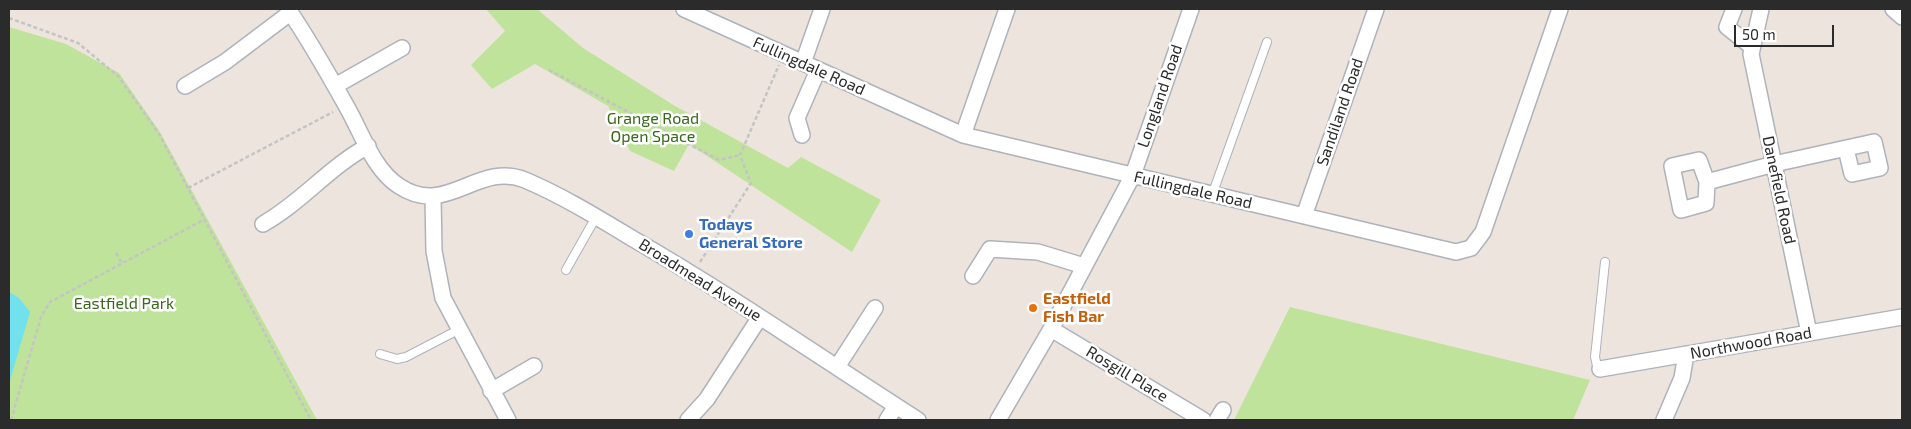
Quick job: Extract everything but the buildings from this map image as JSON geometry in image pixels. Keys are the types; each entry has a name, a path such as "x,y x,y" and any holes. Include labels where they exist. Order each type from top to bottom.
{"street":[{"name":"Fullingdale Road","path":"684,9 963,135 1448,251 1465,251 1471,248 1483,232 1560,9"},
{"path":"803,63 822,9"},
{"path":"963,135 1007,9"},
{"name":"Longland Road","path":"998,420 1051,328 1133,175 1191,9"},
{"name":"Sandiland Road","path":"1304,216 1376,9"},
{"path":"1734,9 1727,27 1752,47"},
{"name":"Danefield Road","path":"1761,9 1751,54 1809,333"},
{"path":"1893,9 1902,16"},
{"path":"185,86 225,62 289,11 335,86 368,146 390,179 410,192 433,197 434,251 443,298 458,330 508,420"},
{"path":"335,86 402,48"},
{"path":"802,135 797,118 818,70"},
{"path":"263,224 294,204 341,161 368,146"},
{"path":"1707,182 1774,164 1846,149"},
{"name":"Broadmead Avenue","path":"433,197 450,194 488,177 513,176 533,184 596,217 693,274 918,420"},
{"path":"973,276 990,249 1038,252 1084,266"},
{"path":"837,367 875,308"},
{"path":"688,420 711,394 760,316"},
{"name":"Northwood Road","path":"1600,369 1902,317"},
{"name":"Rosgill Place","path":"1051,328 1204,420"},
{"path":"1664,420 1682,378 1686,354"},
{"path":"491,391 534,366"},
{"path":"887,420 896,406"}],"lane":[{"path":"1212,195 1267,42"},
{"path":"566,270 596,217"},
{"path":"1600,369 1597,366 1596,357 1605,262"},
{"path":"380,354 397,359 406,357 458,330"}],"path":[{"path":"9,18 78,43 118,76 159,134 311,420"},
{"path":"693,274 751,183 740,155 784,55"},
{"path":"549,70 719,160 740,155"},
{"path":"188,188 346,105"},
{"path":"11,420 45,308 55,297 205,220"},
{"path":"116,252 122,263"}],"green space":[{"name":"Grange Road Open Space","path":"486,9 537,9 583,48 675,106 788,168 801,157 881,200 852,252 689,144 674,171 630,151 608,106 535,64 492,89 471,65 505,31"},
{"name":"Eastfield Park","path":"9,27 66,44 119,73 160,132 317,420 9,420"},
{"path":"1290,307 1590,380 1573,420 1234,420"}],"water":[{"path":"9,292 19,298 30,312 9,384"}],"place":[{"name":"Todays General Store","path":"689,234"},
{"name":"Eastfield Fish Bar","path":"1033,308"}]}
